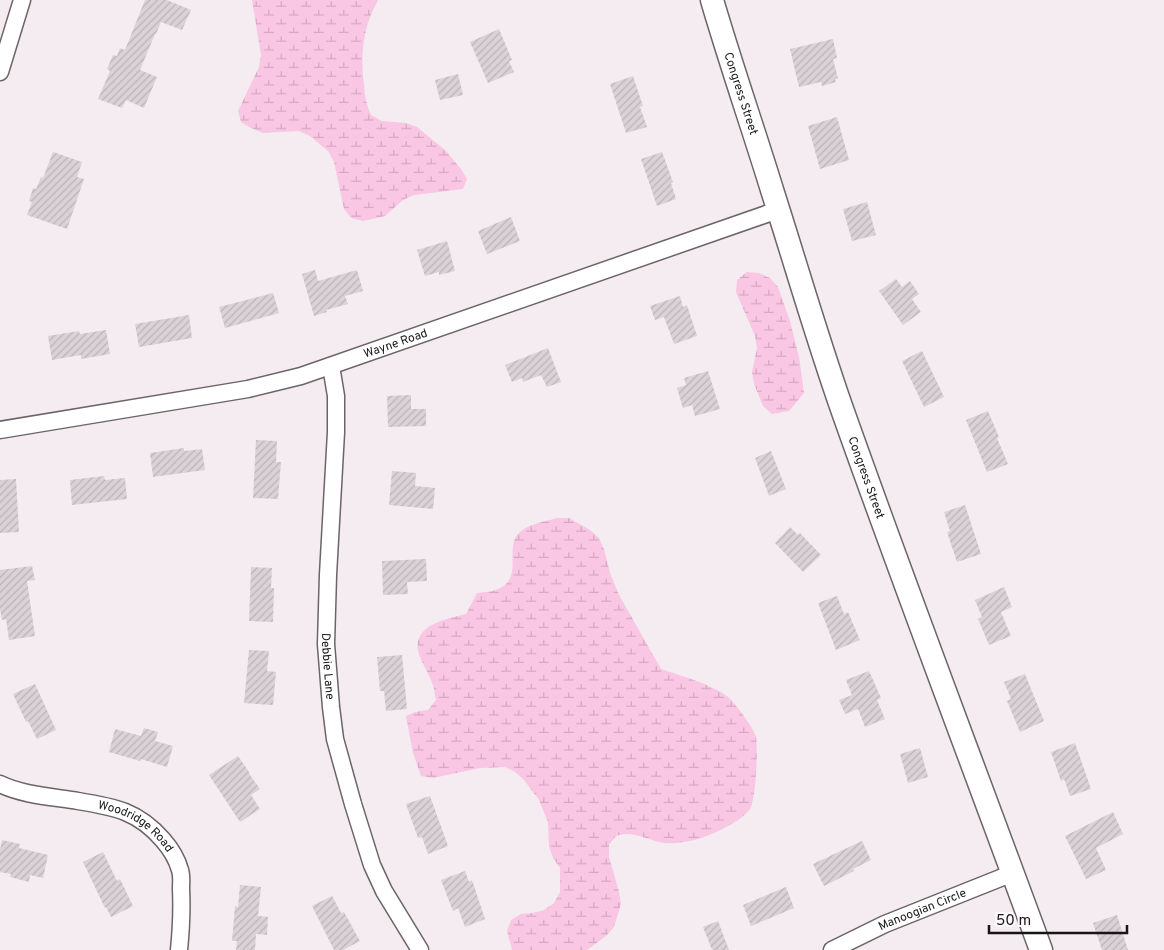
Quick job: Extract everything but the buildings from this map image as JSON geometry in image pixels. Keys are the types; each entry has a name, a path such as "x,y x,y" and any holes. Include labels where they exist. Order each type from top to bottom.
{"main road":[{"name":"Congress Street","path":"712,0 738,88 844,416 1041,950"}],"street":[{"path":"0,72 22,0"},
{"name":"Wayne Road","path":"0,430 248,389 301,376 778,210"},
{"name":"Debbie Lane","path":"331,366 336,396 336,432 326,644 335,739 372,865 384,892 420,950"},
{"name":"Woodridge Road","path":"0,784 38,795 92,803 122,810 138,818 154,830 172,853 180,870 182,910 179,950"},
{"name":"Manoogian Circle","path":"832,950 885,924 1013,874"}],"green space":[{"path":"252,0 378,0 366,31 362,62 365,93 371,115 382,121 406,123 417,127 445,150 461,169 467,179 463,189 414,195 403,200 385,216 363,221 351,218 344,209 334,162 328,151 310,136 299,131 263,133 241,122 238,111 259,67 261,55"},
{"path":"747,272 759,273 770,278 778,287 790,321 799,357 804,393 789,411 772,414 763,406 754,384 752,372 757,348 755,336 736,292 737,280"},
{"path":"557,518 569,518 590,530 599,538 619,595 661,669 714,688 728,697 744,716 752,728 757,743 755,785 752,804 746,814 726,827 704,837 685,842 668,843 631,834 616,836 609,845 609,857 621,904 614,927 606,936 587,950 512,950 507,931 511,920 521,914 544,910 554,903 560,892 560,868 553,858 549,847 548,822 539,800 524,780 515,772 505,767 480,768 433,778 421,776 413,753 406,716 428,710 436,700 433,685 420,657 418,646 419,638 424,631 448,618 466,614 477,593 495,590 507,583 512,571 513,548 517,535 525,528"}]}
